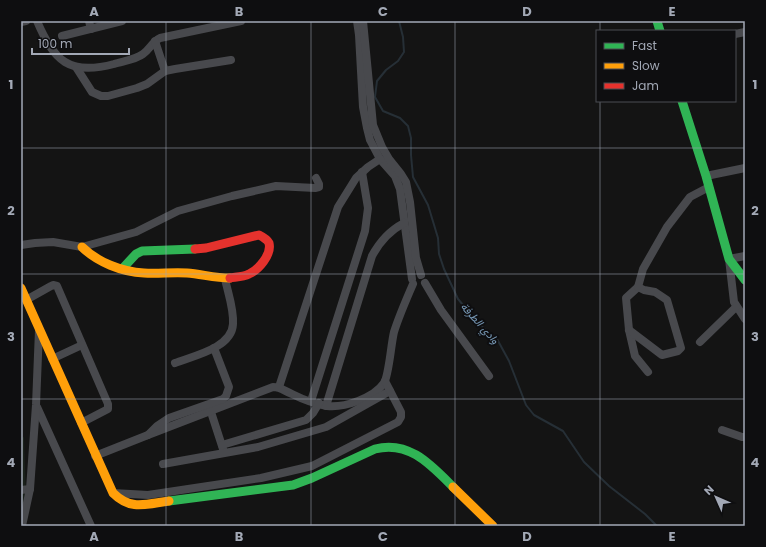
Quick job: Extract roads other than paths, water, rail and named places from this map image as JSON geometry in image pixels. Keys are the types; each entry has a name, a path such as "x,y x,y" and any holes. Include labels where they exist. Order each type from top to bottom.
{"street":[{"path":"21,22 26,21"},
{"path":"37,21 46,41 56,55 64,62 76,67 98,68 144,54 155,41 160,38 241,21"},
{"path":"62,36 90,25 122,21"},
{"path":"357,21 365,114 370,140 380,159 395,176 399,185 412,281 419,288 425,283"},
{"path":"363,21 373,125 389,160 406,182 410,202 416,258 421,275 425,278 425,283 441,310 488,376"},
{"path":"155,41 165,71"},
{"path":"76,67 92,92 101,96 115,95 137,88 147,84 165,71 175,68 231,60"},
{"path":"682,102 706,176 729,259 734,302 745,319"},
{"path":"279,387 338,207 356,178 380,159"},
{"path":"706,176 745,168"},
{"path":"319,403 365,231 368,208 362,172"},
{"path":"21,245 53,242 82,247 136,232 178,211 232,196 276,186 319,187 316,178"},
{"path":"648,372 635,356 629,330 626,298 638,287 643,270 667,227 690,197 709,187"},
{"path":"163,464 223,449 306,420 313,413 319,403 372,256 386,236 392,230 404,223"},
{"path":"82,247 94,258 124,268 142,273 184,273 224,278 248,274 258,267 266,258 269,247 263,237 255,236 206,248 142,251 136,254 124,268"},
{"path":"729,259 745,256"},
{"path":"729,259 745,280"},
{"path":"95,456 273,387 279,387 291,394 319,403 340,407 358,400 379,388 385,381 394,332 412,281 416,275 421,275"},
{"path":"174,363 214,348 222,344 230,336 234,325 224,278"},
{"path":"26,300 53,285 57,286 108,404 108,409 81,423"},
{"path":"629,330 662,355 678,351 681,348 667,300 655,292 638,287"},
{"path":"21,288 95,456 113,493 121,501 131,505 137,505 293,484 312,478 367,452 383,447 391,447 406,450 421,457 493,526"},
{"path":"700,342 736,307"},
{"path":"22,526 30,489 36,405 39,329"},
{"path":"52,359 82,345"},
{"path":"148,435 157,426 169,418 223,400 229,387 214,348"},
{"path":"113,493 148,495 261,478 312,466 398,422 401,417 401,412 385,381"},
{"path":"223,449 258,447 326,427 390,391"},
{"path":"36,405 91,526"},
{"path":"211,412 223,449"},
{"path":"722,430 745,437"},
{"path":"21,490 30,489"}],"waterway":[{"name":"وادي الطرفة","path":"399,21 403,37 404,52 398,61 386,70 377,81 375,97 383,111 400,118 408,126 411,138 413,177 428,205 438,238 439,254 444,269 458,299 480,325 497,339 509,361 526,405 534,415 563,431 584,462 609,486 645,514 657,526"}]}
